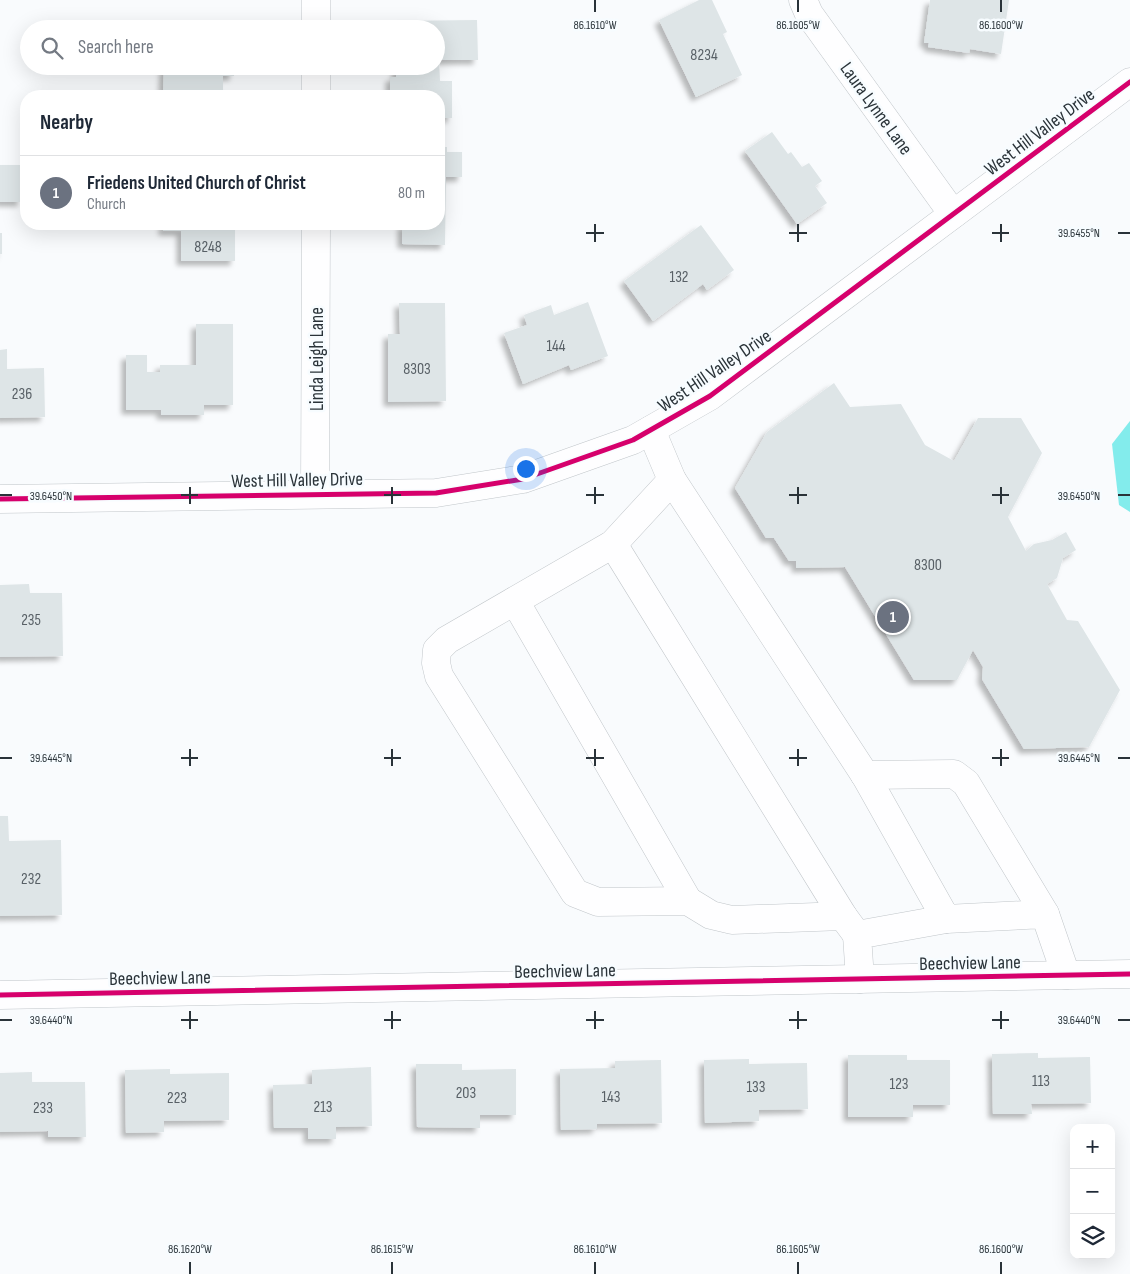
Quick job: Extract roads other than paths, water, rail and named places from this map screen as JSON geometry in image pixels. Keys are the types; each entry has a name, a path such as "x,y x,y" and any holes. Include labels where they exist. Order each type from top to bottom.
{"street":[{"path":"316,0 316,20"},
{"name":"Laura Lynne Lane","path":"803,0 809,14 953,214"},
{"path":"316,75 316,90"},
{"name":"West Hill Valley Drive","path":"0,499 436,493 523,479 633,440 710,396 1130,82"},
{"name":"Linda Leigh Lane","path":"315,494 316,230"},
{"path":"651,430 672,480 865,775 946,919"},
{"path":"672,480 613,544 447,640 437,650 436,663 439,676 574,893 598,902 688,901"},
{"path":"613,544 850,925 860,980"},
{"path":"515,601 688,901 711,916 732,920 850,925 1044,914"},
{"path":"865,775 954,774 966,783 1044,914 1066,975"},
{"name":"Beechview Lane","path":"0,995 1130,974"}],"water":[{"path":"1130,421 1130,512 1119,505 1112,444"}],"place":[{"name":"Friedens United Church of Christ","path":"893,617"}]}
